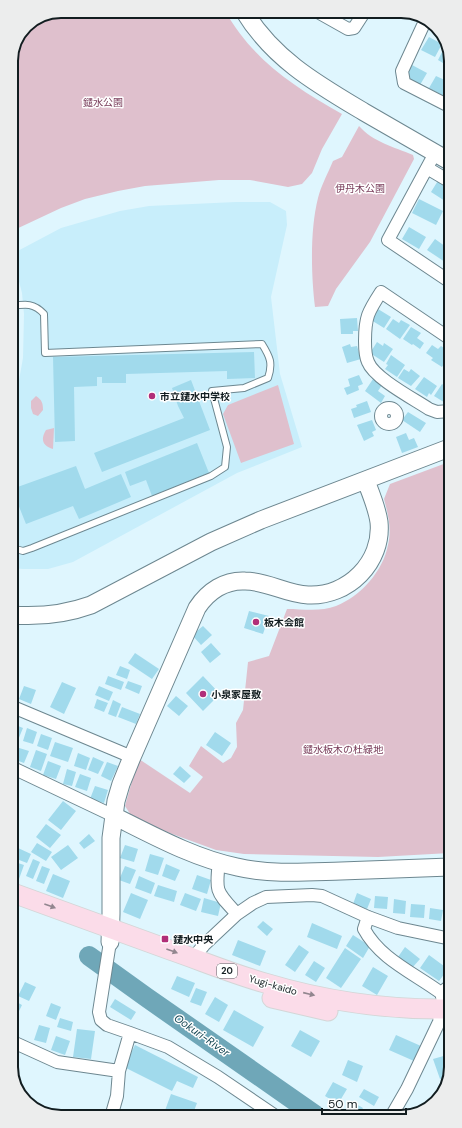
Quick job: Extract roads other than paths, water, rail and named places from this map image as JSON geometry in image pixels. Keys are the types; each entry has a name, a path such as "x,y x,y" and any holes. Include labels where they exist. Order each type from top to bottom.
{"main road":[{"name":"Yugi-kaido","path":"18,896 109,942 193,958 266,983 327,998 393,1007 444,1011"},
{"name":"Yugi-kaido","path":"18,909 251,992 300,1006 402,1021 444,1011"}],"street":[{"path":"248,18 266,41 281,57 296,69 322,87 442,157 427,168 388,240 444,278"},
{"path":"328,18 348,29 354,28 361,18"},
{"path":"424,24 402,71 404,83 444,103"},
{"path":"427,168 444,178"},
{"path":"444,335 381,292 369,311 366,319 365,352 368,362 377,374 429,409 437,412 444,411"},
{"path":"394,410 404,393"},
{"path":"18,615 47,615 76,611 92,605 218,539 261,520 444,450"},
{"path":"266,1110 200,1066 168,1047 110,1027 101,1020 99,1012 109,942 110,847 114,816 121,784 132,757 194,614 201,603 210,593 226,583 246,581 300,595 322,594 335,591 349,584 362,572 375,551 379,530 377,512 366,481"},
{"path":"18,709 132,757"},
{"path":"18,770 183,849 238,868 280,872 324,872 444,867"},
{"path":"219,862 216,881 219,893 237,914"},
{"path":"193,958 204,945 237,914 253,902 266,897 322,896 368,917 398,928 444,938"},
{"path":"368,917 364,929 367,935 379,948 405,970 444,1010"},
{"path":"395,1110 410,1084 444,1013"},
{"path":"113,1110 117,1096 119,1071 130,1033"},
{"path":"18,1044 57,1062 119,1071"}],"lane":[{"path":"18,305 33,306 40,309 44,314 45,353 262,344 269,355 271,369 268,378 244,388 212,391 227,448 225,467 212,476 32,548 23,551 18,550"}],"waterway":[{"name":"Ookuri-River","path":"89,956 308,1110"}],"place":[{"name":"市立鑓水中学校","path":"152,396"},
{"name":"板木会館","path":"256,622"},
{"name":"小泉家屋敷","path":"203,694"},
{"name":"鑓水中央","path":"165,939"}],"park label":[{"name":"鑓水公園","path":"103,102"},
{"name":"伊丹木公園","path":"360,188"},
{"name":"鑓水板木の杜緑地","path":"343,749"}]}
